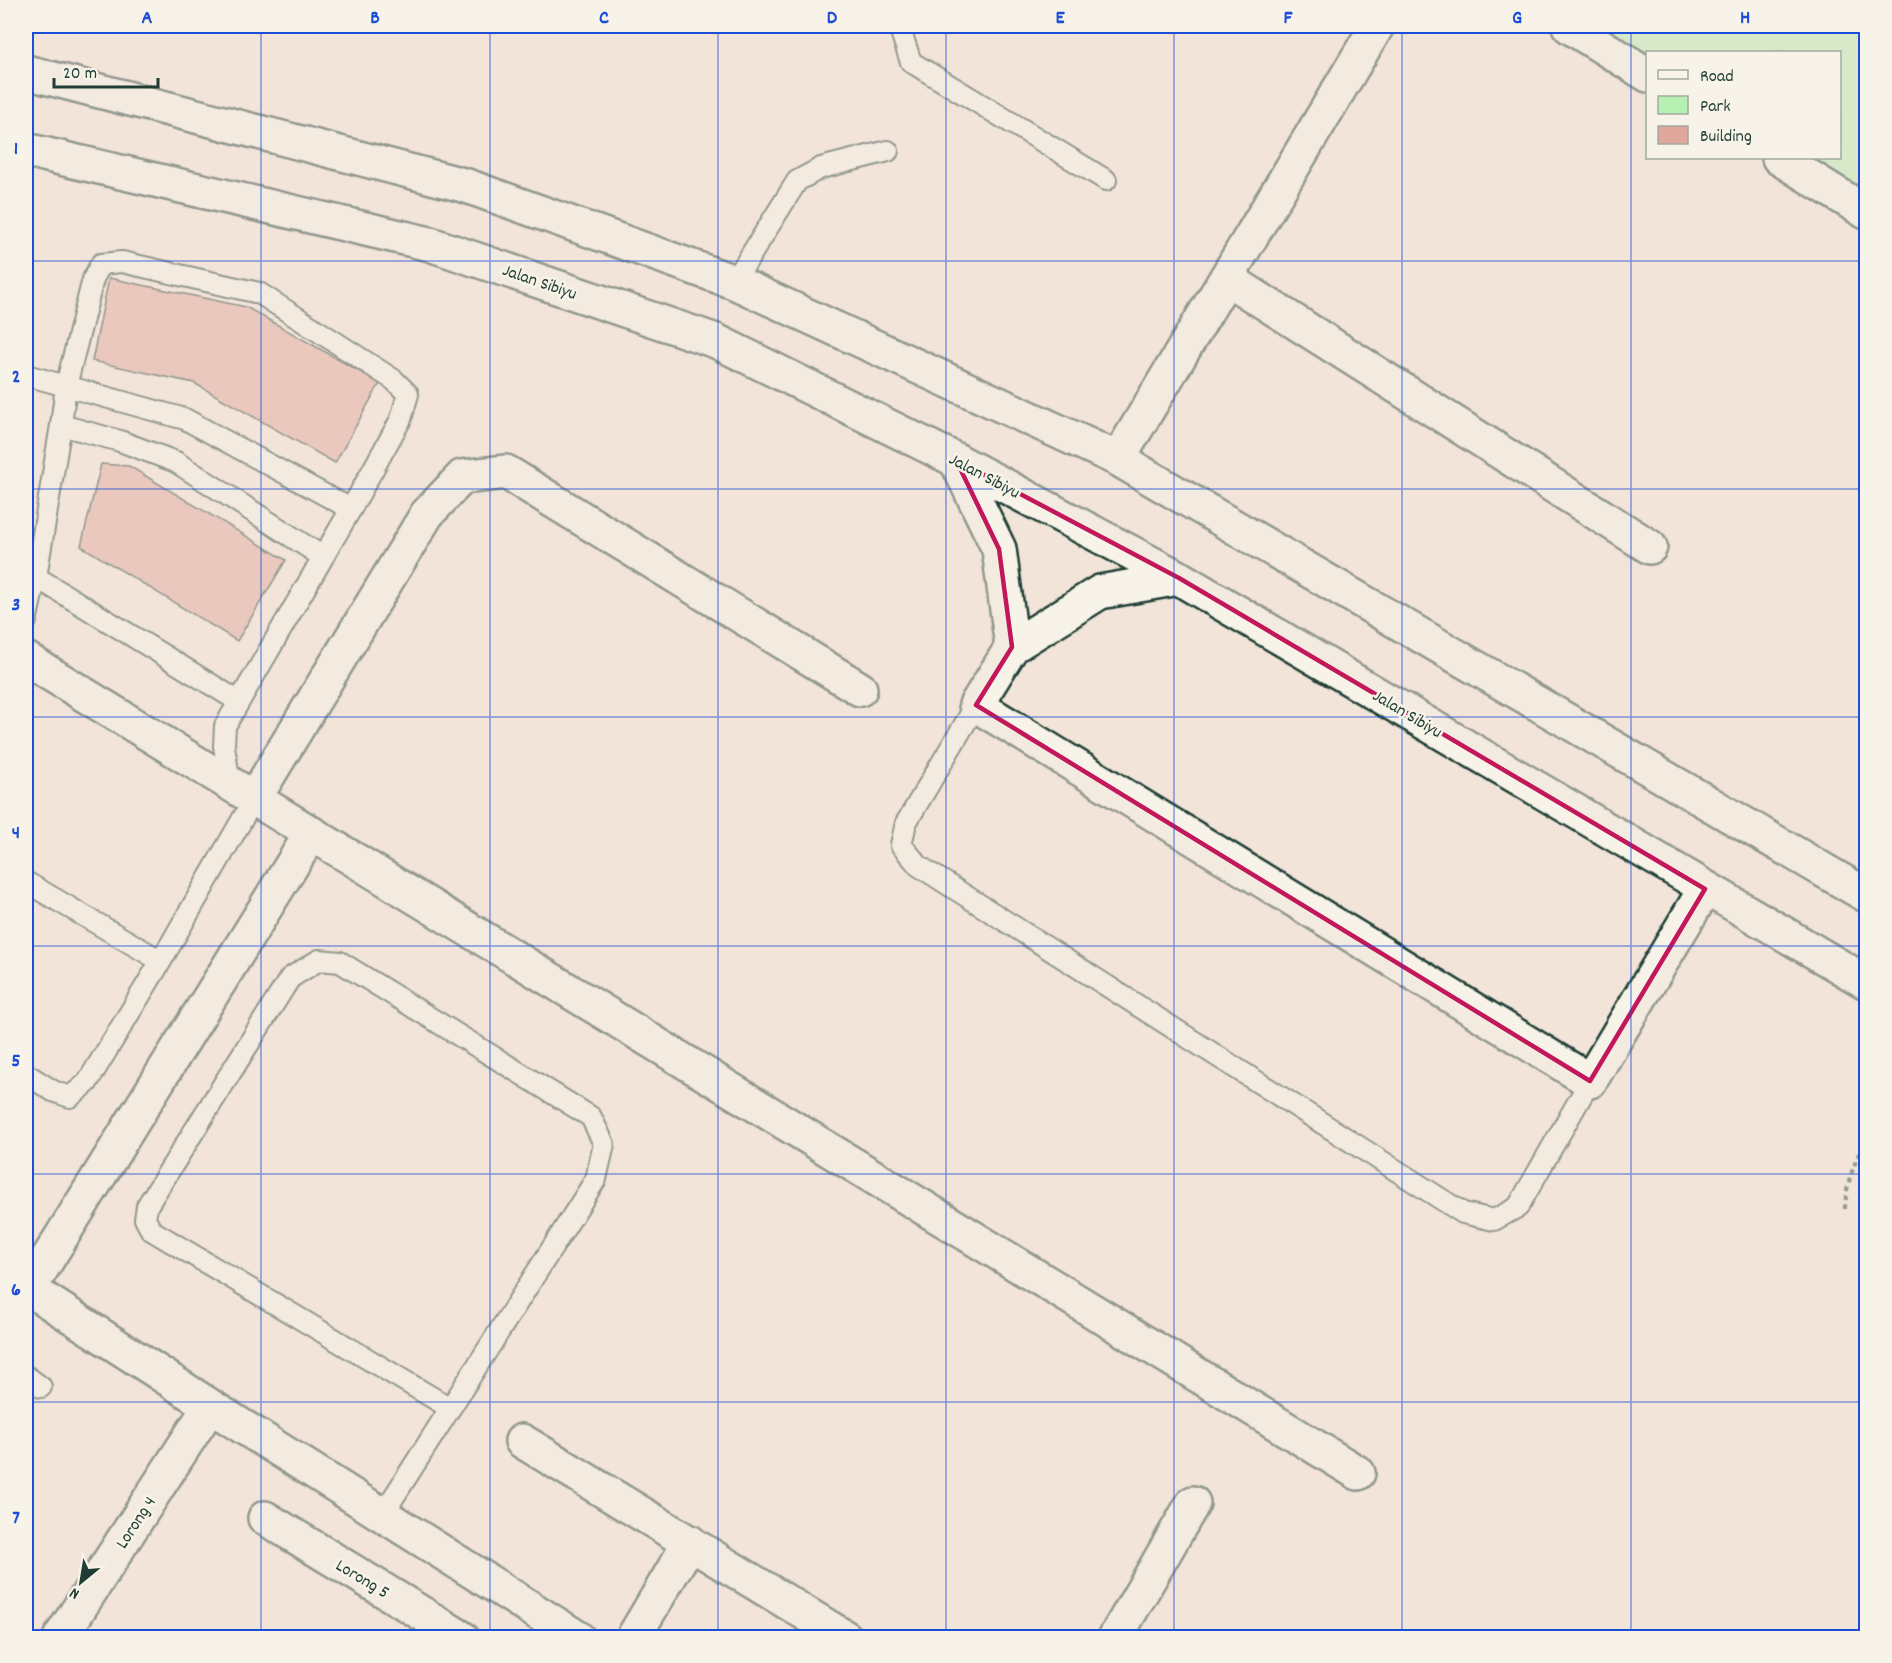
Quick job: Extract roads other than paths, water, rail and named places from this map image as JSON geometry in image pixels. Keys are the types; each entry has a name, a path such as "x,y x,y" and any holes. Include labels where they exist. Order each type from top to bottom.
{"street":[{"path":"1118,459 1377,26"},
{"path":"1569,26 1646,74"},
{"path":"26,72 467,186 734,282 1118,459 1866,895"},
{"name":"Jalan Sibiyu","path":"26,150 430,244 716,341 956,460 1179,578 1866,982"},
{"path":"1781,159 1866,212"},
{"path":"1226,278 1650,548"},
{"path":"956,460 999,549 1012,647"},
{"path":"242,792 427,514 462,477 506,472 860,689"},
{"path":"1179,578 1100,592 1012,647 976,705 1590,1081 1705,889"},
{"path":"26,659 1358,1473"},
{"path":"311,834 27,1288 574,1636"},
{"name":"Lorong 4","path":"60,1638 210,1406"},
{"path":"522,1441 846,1638"},
{"path":"1115,1638 1193,1503"},
{"name":"Lorong 5","path":"265,1518 462,1638"},
{"path":"633,1638 690,1542"}],"lane":[{"path":"899,26 912,62 1106,180"},
{"path":"734,282 797,181 821,168 888,151"},
{"path":"26,621 36,577 66,386 93,279 101,264 122,262 260,292 394,380 408,394 401,420 225,726 224,746 242,792 161,961 87,1083 70,1097 53,1091 26,1074"},
{"path":"26,375 185,419 351,509"},
{"path":"61,425 120,441 176,462 323,557"},
{"path":"36,577 238,701"},
{"path":"976,705 906,823 901,845 919,866 1463,1213 1494,1220 1518,1207 1590,1081"},
{"path":"26,882 161,961"},
{"path":"383,1514 596,1179 604,1144 591,1117 340,962 319,960 290,978 147,1206 145,1219 151,1230 450,1408"}]}
